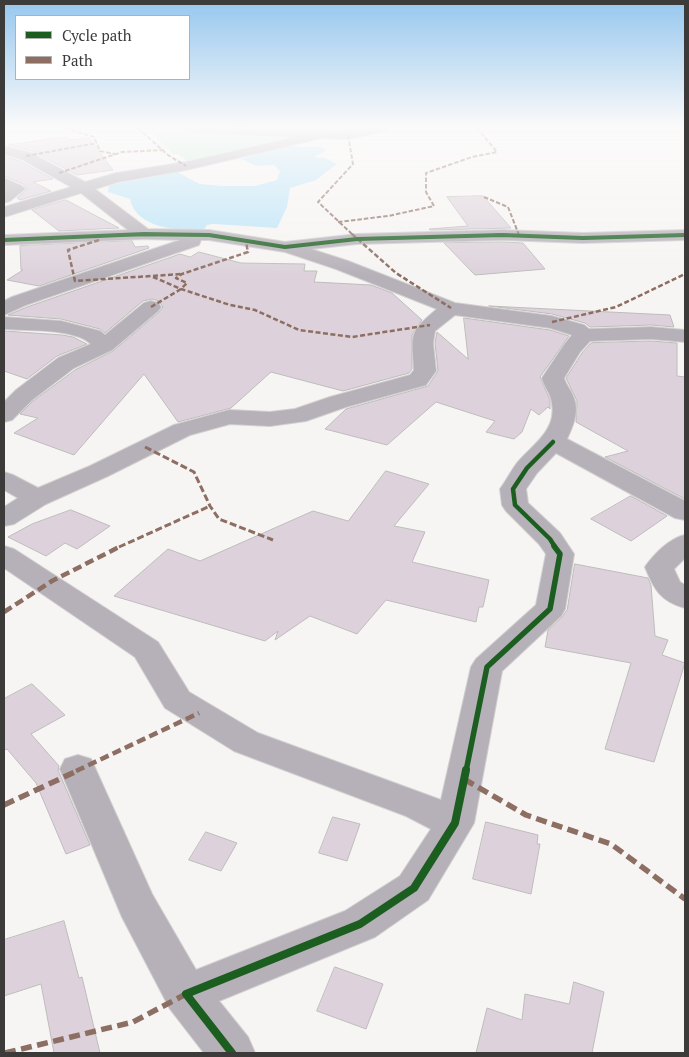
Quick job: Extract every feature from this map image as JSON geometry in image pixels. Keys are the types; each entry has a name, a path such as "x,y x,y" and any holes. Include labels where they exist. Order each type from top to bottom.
{"street":[{"path":"67,177 84,188 144,234"},
{"path":"8,208 120,177"},
{"path":"4,183 17,189 4,198"},
{"path":"4,240 144,234 209,235 285,247 342,265 451,308 552,322 576,329 584,335 651,333 685,336"},
{"path":"4,309 19,301 209,235"},
{"path":"285,247 357,239 502,235 583,238 685,235"},
{"path":"4,415 14,391 66,363 105,346 151,307"},
{"path":"4,518 37,498 99,471 182,430 229,417 270,419 298,416 338,402 418,380 425,371 425,329 451,308"},
{"path":"4,323 61,327 93,335 105,346"},
{"path":"186,994 360,924 414,888 455,824 487,667 550,609 560,554 550,538 515,505 513,490 527,468 553,442 564,421 562,398 554,384 554,378 571,349 584,335"},
{"path":"553,442 685,512"},
{"path":"4,480 37,498"},
{"path":"685,543 659,567 668,587 685,598"},
{"path":"4,555 147,650 177,700 246,742 419,806 455,824"},
{"path":"78,769 136,904 186,994 232,1053"}],"water":[{"path":"149,177 187,177 200,184 223,186 255,186 277,180 278,177 320,177 290,188 287,207 277,228 213,224 207,225 203,231 159,226 140,217 130,199 108,192 109,185"}],"building":[{"path":"7,177 50,177 53,179 33,182 51,191 20,200 17,198 27,189 23,184"},
{"path":"483,196 511,228 429,229 468,226 447,197"},
{"path":"66,200 119,228 59,231 32,210"},
{"path":"132,241 135,247 148,246 149,248 39,286 7,280 23,270 21,270 20,246"},
{"path":"444,243 523,243 545,269 475,275"},
{"path":"199,252 241,263 305,264 304,271 317,271 314,282 371,285 392,293 422,320 412,335 412,369 409,373 343,391 271,372 231,408 178,422 144,374 74,455 14,433 38,418 20,414 33,401 75,370 113,351 163,307 159,301 152,299 143,301 105,333 100,329 61,319 8,315 180,254 190,257"},
{"path":"489,306 670,315 674,327 651,325 590,327 585,323 552,314"},
{"path":"464,318 550,330 569,336 540,377 550,400 550,409 548,407 539,415 531,409 522,432 514,439 486,432 495,421 436,402 387,445 325,429 346,409 428,386 438,371 435,343 437,332 468,359"},
{"path":"4,331 62,335 73,337 87,344 57,356 27,379 4,371"},
{"path":"651,341 677,343 677,376 685,377 685,499 605,457 628,451 576,422 577,401 566,378 582,353 591,343"},
{"path":"386,471 429,484 394,526 425,532 412,562 489,580 483,607 479,607 476,622 386,600 357,634 310,616 275,640 278,631 265,641 114,596 168,549 200,561 313,511 348,521"},
{"path":"631,496 667,516 631,541 591,519"},
{"path":"71,510 110,526 77,549 65,543 46,556 8,537 32,524"},
{"path":"575,564 648,578 651,585 655,636 668,640 662,655 685,663 654,762 605,749 631,663 545,647 548,630 567,610"},
{"path":"32,684 65,715 31,734 59,766 58,770 90,845 66,854 36,783 7,749 4,750 4,699"},
{"path":"333,817 360,824 347,861 319,853"},
{"path":"486,822 538,835 537,844 540,844 531,894 473,879"},
{"path":"206,832 237,843 221,871 189,860"},
{"path":"64,921 79,978 82,977 100,1053 54,1053 41,984 4,996 4,940"},
{"path":"335,967 383,984 366,1029 317,1011"},
{"path":"574,982 604,992 592,1053 476,1053 487,1008 522,1020 525,994 569,1004"}],"marked path":[{"path":"341,177 318,202 396,273 451,308"},
{"path":"338,222 388,216 434,206 426,192 426,177"},
{"path":"484,197 508,207 519,236"},
{"path":"99,240 68,250 75,281 182,274"},
{"path":"151,307 181,289 187,283 176,278 182,274 248,252 246,242"},
{"path":"552,322 616,307 685,274"},
{"path":"153,277 181,289 230,305 255,310 299,330 352,337 430,325"},
{"path":"145,447 194,472 210,506 219,519 273,540"},
{"path":"4,612 52,581 78,567 130,541 210,506"},
{"path":"4,805 199,713"},
{"path":"464,779 526,815 611,844 685,899"},
{"path":"5,1053 133,1022 186,994"}],"cycle path":[{"path":"4,240 144,234 209,235 285,247 357,239 502,235 583,238 685,235"},
{"path":"232,1053 186,994 360,924 414,888 455,823 487,667 550,609 560,554 550,539 515,505 513,489 527,468 553,442"}]}
